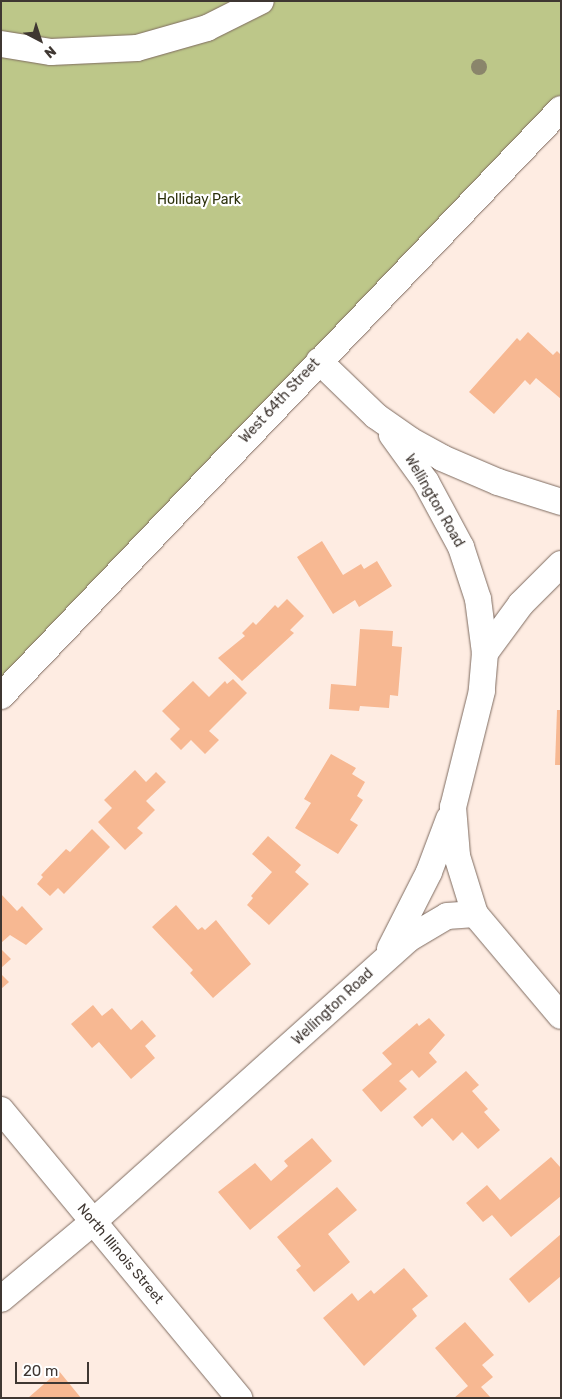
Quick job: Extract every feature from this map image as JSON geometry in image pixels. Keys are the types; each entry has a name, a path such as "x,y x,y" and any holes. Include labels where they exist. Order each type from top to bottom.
{"street":[{"path":"1,44 50,52 137,48 207,28 261,1"},
{"name":"West 64th Street","path":"1,696 561,109"},
{"name":"Wellington Road","path":"1,1299 93,1222 408,940 447,916 475,914 457,856 453,807 482,691 485,653 477,594 453,530 404,449 376,416 319,361"},
{"name":"Wellington Road","path":"376,416 442,458 561,502"},
{"path":"485,653 521,604 561,564"},
{"path":"372,971 390,949 411,911 453,807"},
{"path":"475,914 561,1016"},
{"name":"North Illinois Street","path":"1,1110 239,1398"}],"green space":[{"name":"Holliday Park","path":"1,1 561,1 561,107 1,696"}],"building":[{"path":"528,332 553,355 557,351 561,355 561,399 536,378 530,385 525,380 494,414 469,392 517,338 520,341"},
{"path":"322,541 343,575 361,564 364,569 377,561 392,586 359,607 355,600 333,614 297,557"},
{"path":"287,599 304,616 290,630 294,633 242,681 218,658 245,636 242,633 253,622 256,625 275,605 278,608"},
{"path":"360,629 393,631 392,646 402,647 398,696 390,695 389,708 360,706 359,711 329,709 331,684 356,686"},
{"path":"233,679 247,693 209,731 219,740 205,754 191,740 181,750 170,739 180,729 162,711 193,681 209,697 225,681 227,684"},
{"path":"557,710 561,710 561,765 555,765"},
{"path":"331,754 356,768 352,774 365,782 357,796 363,800 350,820 358,825 338,854 295,828 311,803 304,799"},
{"path":"135,770 146,782 156,772 166,782 146,801 155,810 137,828 143,833 125,850 98,822 112,808 104,800"},
{"path":"92,829 110,847 64,894 58,888 50,896 37,884 43,877 41,875 66,849 70,852"},
{"path":"268,836 301,865 295,872 309,884 269,925 247,905 253,898 251,896 272,872 252,854"},
{"path":"1,894 17,911 22,906 43,929 26,945 10,935 1,943"},
{"path":"176,905 198,930 202,927 205,930 216,920 251,964 213,998 190,973 193,970 152,927"},
{"path":"1,949 11,959 1,968"},
{"path":"1,974 9,982 1,989"},
{"path":"93,1005 102,1016 112,1008 131,1030 142,1020 156,1036 145,1046 155,1058 131,1079 99,1042 92,1048 71,1024"},
{"path":"429,1018 445,1035 429,1053 437,1062 419,1078 412,1070 399,1081 407,1089 381,1112 362,1090 392,1064 382,1053 417,1023 419,1026"},
{"path":"466,1071 479,1085 472,1091 488,1109 484,1112 500,1130 478,1149 462,1132 453,1141 432,1118 422,1127 413,1117"},
{"path":"312,1138 332,1161 250,1230 218,1192 255,1163 271,1181 288,1166 284,1161"},
{"path":"551,1157 561,1168 561,1196 511,1237 492,1215 483,1222 466,1203 487,1185 500,1200"},
{"path":"337,1187 357,1210 328,1234 350,1262 314,1292 296,1270 301,1266 277,1237"},
{"path":"561,1234 561,1276 529,1303 509,1279"},
{"path":"404,1268 428,1296 412,1309 417,1316 364,1366 323,1318 352,1293 358,1301 371,1290 374,1294"},
{"path":"465,1322 494,1355 482,1365 493,1377 481,1387 491,1398 454,1398 468,1386 435,1348"},
{"path":"59,1371 81,1398 28,1398"}]}
